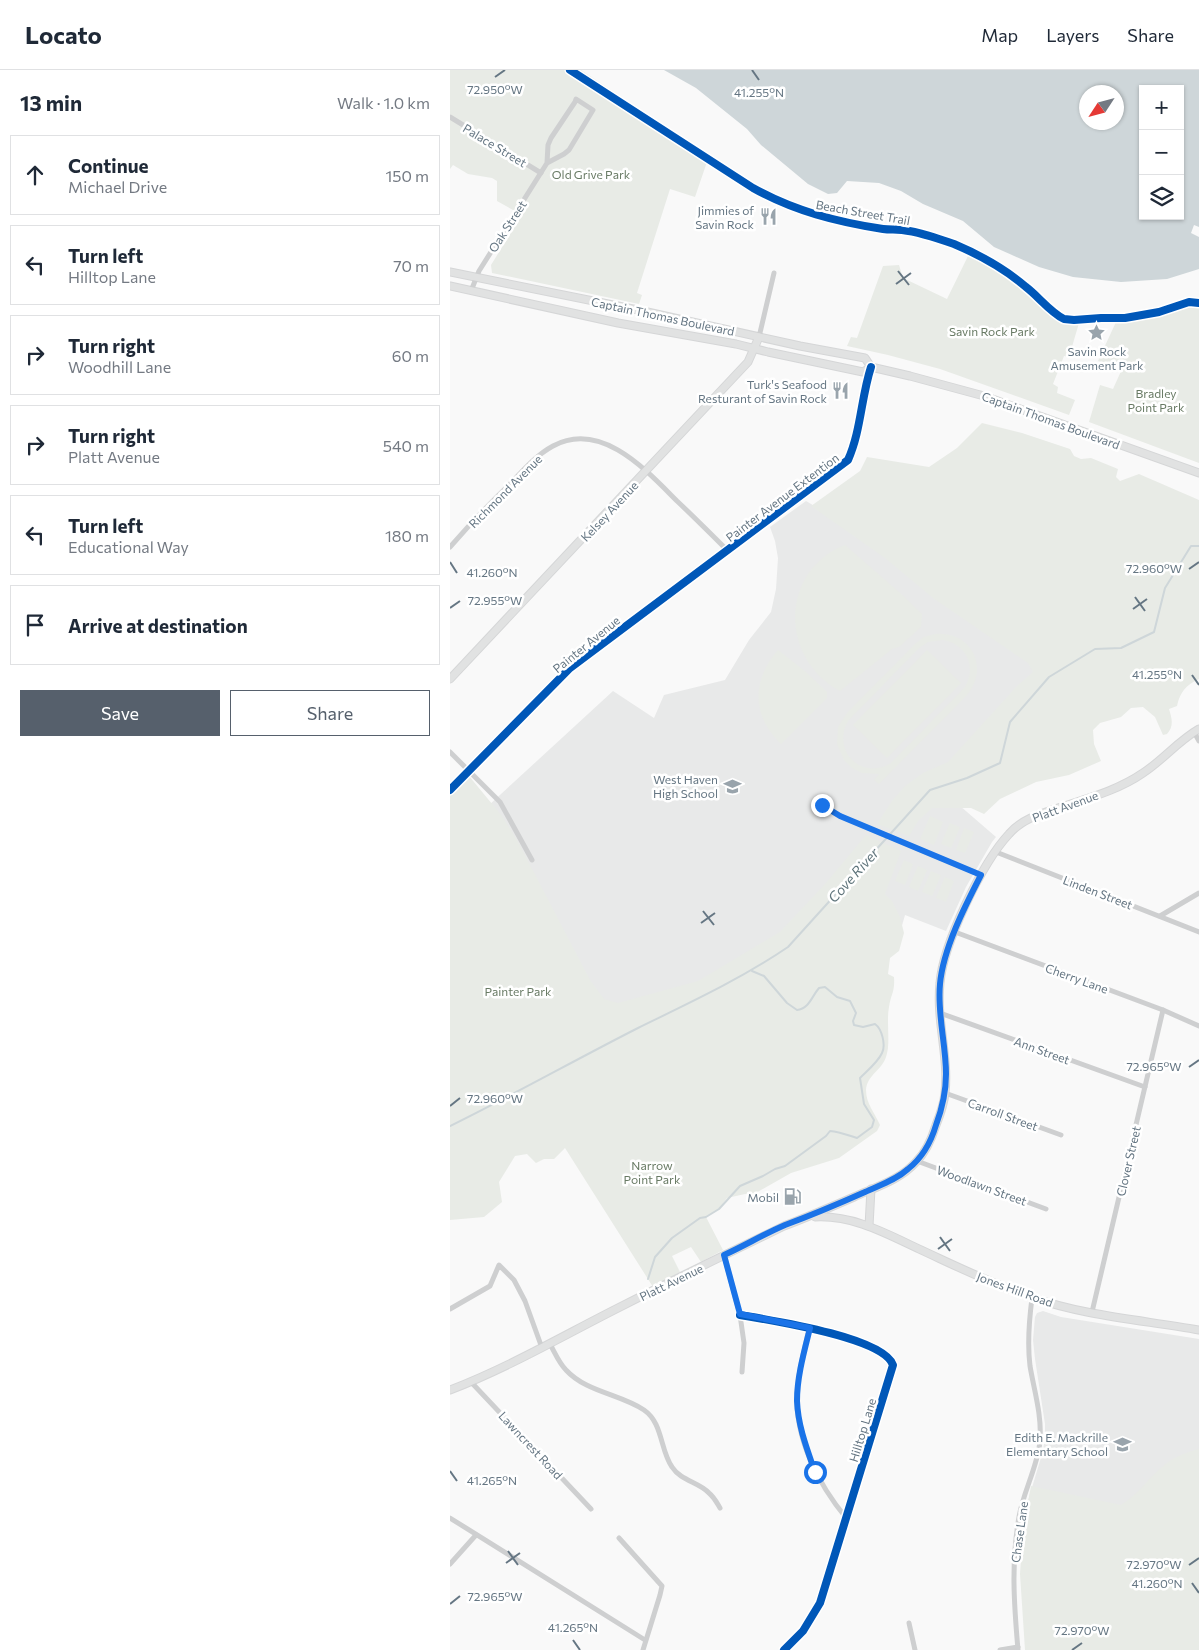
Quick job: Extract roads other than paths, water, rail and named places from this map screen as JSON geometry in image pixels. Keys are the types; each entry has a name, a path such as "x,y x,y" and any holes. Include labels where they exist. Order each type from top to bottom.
{"main road":[{"name":"Captain Thomas Boulevard","path":"450,272 865,358 871,368"},
{"name":"Captain Thomas Boulevard","path":"450,286 618,323 736,344 863,372 871,368 910,376 984,396 1199,473"},
{"name":"Kelsey Avenue","path":"450,679 748,362 759,337"},
{"name":"Platt Avenue","path":"450,1390 542,1348 784,1226 810,1217 896,1178 917,1161 933,1135 942,1111 945,1093 946,1074 939,1001 941,975 966,904 981,875 1010,832 1030,818 1128,782 1153,766 1196,730"},
{"path":"870,1226 871,1189"},
{"name":"Jones Hill Road","path":"810,1217 839,1217 870,1226 996,1284 1032,1298 1092,1312 1199,1330"}],"street":[{"name":"Oak Street","path":"471,291 479,271 547,163 548,145 551,138 576,99 593,110 569,150 547,163"},
{"name":"Palace Street","path":"450,117 541,173"},
{"path":"759,337 774,273"},
{"name":"Painter Avenue Extention","path":"728,551 848,460 854,448 867,379 871,368"},
{"name":"Richmond Avenue","path":"450,547 478,515 533,461 553,446 564,441 585,439 609,446 646,471 728,551"},
{"name":"Painter Avenue","path":"450,790 570,668 728,551"},
{"path":"1196,730 1199,741"},
{"path":"450,752 494,794 504,807 532,860"},
{"path":"818,801 840,816 981,875"},
{"name":"Linden Street","path":"996,852 1199,932"},
{"path":"1160,916 1199,893"},
{"name":"Cherry Lane","path":"955,932 1163,1010 1199,1026"},
{"name":"Clover Street","path":"1092,1312 1163,1010"},
{"name":"Ann Street","path":"940,1013 1145,1087"},
{"name":"Carroll Street","path":"945,1093 1062,1135"},
{"name":"Woodlawn Street","path":"917,1161 1046,1209"},
{"path":"724,1255 740,1314 744,1343 742,1372"},
{"path":"450,1309 490,1286 499,1265 514,1280 525,1301 542,1348"},
{"name":"Chase Lane","path":"1018,1649 1013,1584 1016,1544 1022,1501 1038,1453 1040,1440 1040,1418 1030,1366 1028,1341 1032,1298"},
{"name":"Hilltop Lane","path":"740,1314 810,1328 858,1341 888,1356 893,1365 820,1603 803,1631 785,1650"},
{"path":"810,1328 797,1390 800,1425 815,1472 847,1519"},
{"path":"550,1344 562,1365 574,1377 649,1414 656,1425 668,1460 675,1472 709,1492 720,1508"},
{"name":"Lawncrest Road","path":"471,1382 591,1509"},
{"path":"450,1518 645,1640"},
{"path":"450,1564 476,1535"},
{"path":"619,1538 662,1586 642,1650"},
{"path":"909,1623 915,1650"},
{"path":"1000,1650 1018,1649"}],"waterway":[{"name":"Cove River","path":"450,1126 752,970 788,947 930,790 967,778 1000,763 1010,722 1049,677 1095,649 1121,648 1154,632 1165,588 1191,546 1199,546"},
{"path":"648,1279 655,1257 672,1238 700,1218 706,1217 719,1209 740,1186 785,1166 830,1131 857,1138 872,1127 874,1120 864,1104 860,1078 878,1060 883,1050 883,1037 877,1026 875,1024 863,1027 854,1025 853,1021 856,1013 850,1001 837,997 825,987 819,988 807,1005 797,1010 787,1003 764,976 752,971"}],"place":[{"name":"Jimmies of Savin Rock","path":"768,217"},
{"name":"Savin Rock Amusement Park","path":"1097,332"},
{"name":"Turk's Seafood Resturant of Savin Rock","path":"841,391"},
{"name":"West Haven High School","path":"732,786"},
{"name":"Mobil","path":"793,1197"},
{"name":"Edith E. Mackrille Elementary School","path":"1122,1444"}],"park label":[{"name":"Old Grive Park","path":"591,174"},
{"name":"Savin Rock Park","path":"992,331"},
{"name":"Bradley Point Park","path":"1156,400"},
{"name":"Painter Park","path":"518,991"},
{"name":"Narrow Point Park","path":"652,1172"}]}
